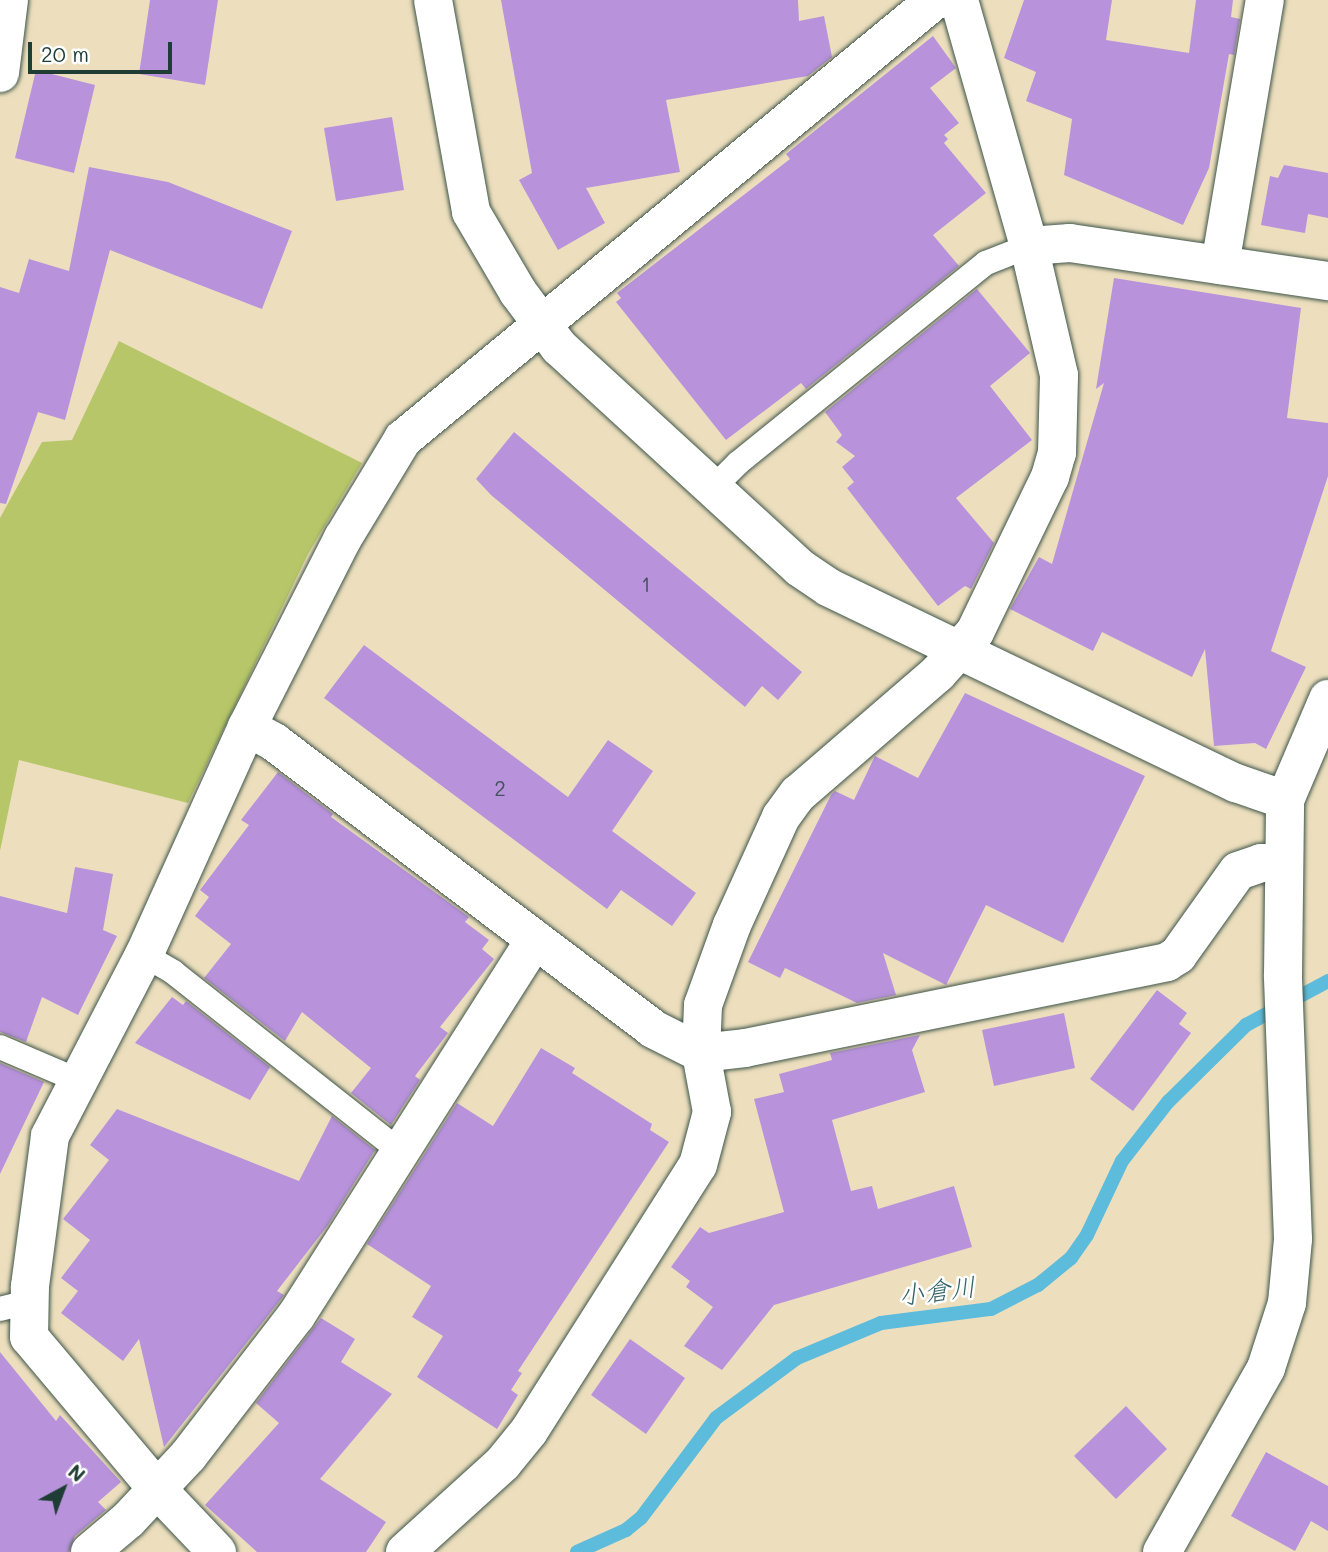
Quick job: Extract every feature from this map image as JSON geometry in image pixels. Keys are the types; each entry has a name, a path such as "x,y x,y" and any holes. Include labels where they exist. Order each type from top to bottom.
{"street":[{"path":"0,73 9,0"},
{"path":"433,0 471,212 541,326 800,568 828,586 1236,783 1284,800"},
{"path":"218,1552 158,1490 38,1353 14,1305 46,1151 77,1080 144,955 247,727 384,465 403,439 934,0"},
{"path":"405,1552 503,1463 529,1431 698,1165 712,1112 701,1053 703,1005 732,925 782,817 798,794 960,649 986,611 1057,453 1059,375 1028,246 959,0"},
{"path":"1220,265 1265,0"},
{"path":"1028,246 1070,243 1328,281"},
{"path":"1162,1552 1266,1368 1287,1303 1293,1239 1283,974 1284,800 1328,699"},
{"path":"247,727 274,742 653,1029 701,1053 745,1048 1167,962 1178,955 1238,871 1261,863 1283,863"},
{"path":"90,1552 158,1490 296,1315 535,940"}],"lane":[{"path":"714,487 738,463 986,263 1028,246"},
{"path":"144,955 173,972 400,1151"},
{"path":"0,1046 77,1080"}],"green space":[{"path":"119,341 362,463 308,554 188,803 19,760 0,851 0,518 42,442 72,440"}],"building":[{"path":"150,0 218,0 205,85 139,74"},
{"path":"501,0 798,0 799,21 824,16 832,57 808,76 666,100 680,172 586,188 605,223 558,250 519,180 532,173"},
{"path":"1024,0 1112,0 1106,40 1189,53 1196,0 1233,0 1231,17 1240,19 1234,55 1229,54 1209,168 1183,225 1064,175 1072,119 1026,101 1036,72 1004,58"},
{"path":"933,36 956,68 930,88 959,123 944,135 948,139 944,143 986,193 933,235 959,266 806,389 801,383 726,440 616,302 621,298 617,293 790,159 786,154"},
{"path":"36,70 95,85 74,173 15,158"},
{"path":"392,117 404,190 336,201 324,128"},
{"path":"1284,165 1328,173 1328,218 1308,214 1305,233 1261,225 1270,176 1278,178"},
{"path":"89,167 168,182 292,231 262,309 110,250 65,420 38,412 6,504 0,503 0,287 19,293 29,259 69,271"},
{"path":"1114,278 1301,308 1287,418 1328,423 1328,476 1271,651 1306,667 1266,749 1255,743 1214,746 1205,649 1192,677 1102,632 1093,651 1010,609 1039,557 1052,564 1104,383 1096,389"},
{"path":"977,289 1030,353 990,386 1032,440 956,498 994,543 971,589 965,586 938,606 847,488 854,482 842,467 855,456 836,442 842,435 825,412"},
{"path":"514,432 802,672 778,700 762,686 745,707 491,495 476,479"},
{"path":"364,645 568,797 608,740 653,771 612,831 696,893 672,926 621,890 607,909 324,698"},
{"path":"965,693 1145,776 1063,943 986,905 946,985 883,953 896,995 857,1003 785,968 780,978 748,962 831,795 835,791 854,800 875,756 918,778"},
{"path":"278,772 333,814 331,817 469,917 465,922 489,940 482,949 494,959 440,1027 448,1033 415,1076 420,1080 391,1125 351,1093 371,1068 302,1012 285,1041 204,978 231,944 195,916 209,897 200,890 249,825 241,820"},
{"path":"75,867 113,874 103,930 117,936 78,1015 42,997 26,1042 0,1032 0,896 67,913"},
{"path":"1157,990 1187,1013 1179,1024 1191,1033 1133,1111 1090,1079"},
{"path":"172,997 183,1005 186,1001 270,1067 250,1100 135,1043"},
{"path":"1064,1013 1075,1068 994,1086 982,1030"},
{"path":"920,1035 912,1050 925,1092 832,1120 851,1191 872,1186 878,1209 954,1186 972,1247 774,1305 722,1370 684,1346 713,1307 686,1287 690,1281 671,1267 700,1227 709,1233 784,1212 754,1099 784,1092 779,1074 832,1060 830,1053"},
{"path":"541,1048 575,1068 572,1073 652,1124 650,1130 669,1142 518,1371 522,1373 511,1390 518,1395 497,1429 417,1377 443,1336 412,1317 431,1286 367,1244 457,1103 493,1126"},
{"path":"0,1063 44,1082 0,1174"},
{"path":"117,1109 299,1181 332,1116 375,1150 328,1225 277,1291 284,1295 164,1447 139,1339 123,1361 61,1313 78,1291 61,1278 90,1240 63,1219 109,1160 90,1145"},
{"path":"321,1318 355,1339 341,1362 392,1394 320,1479 386,1522 366,1552 257,1552 205,1505 279,1423 256,1403"},
{"path":"630,1339 685,1378 646,1434 591,1395"},
{"path":"0,1352 56,1421 60,1415 121,1482 98,1502 106,1510 75,1536 69,1552 0,1552"},
{"path":"1126,1406 1167,1449 1116,1499 1074,1456"},
{"path":"1266,1452 1328,1486 1328,1531 1311,1521 1295,1551 1231,1516"}],"waterway":[{"name":"小倉川","path":"577,1552 626,1530 641,1518 716,1418 797,1358 881,1323 991,1309 1038,1285 1071,1258 1087,1235 1122,1161 1168,1102 1246,1025 1328,981"}]}
